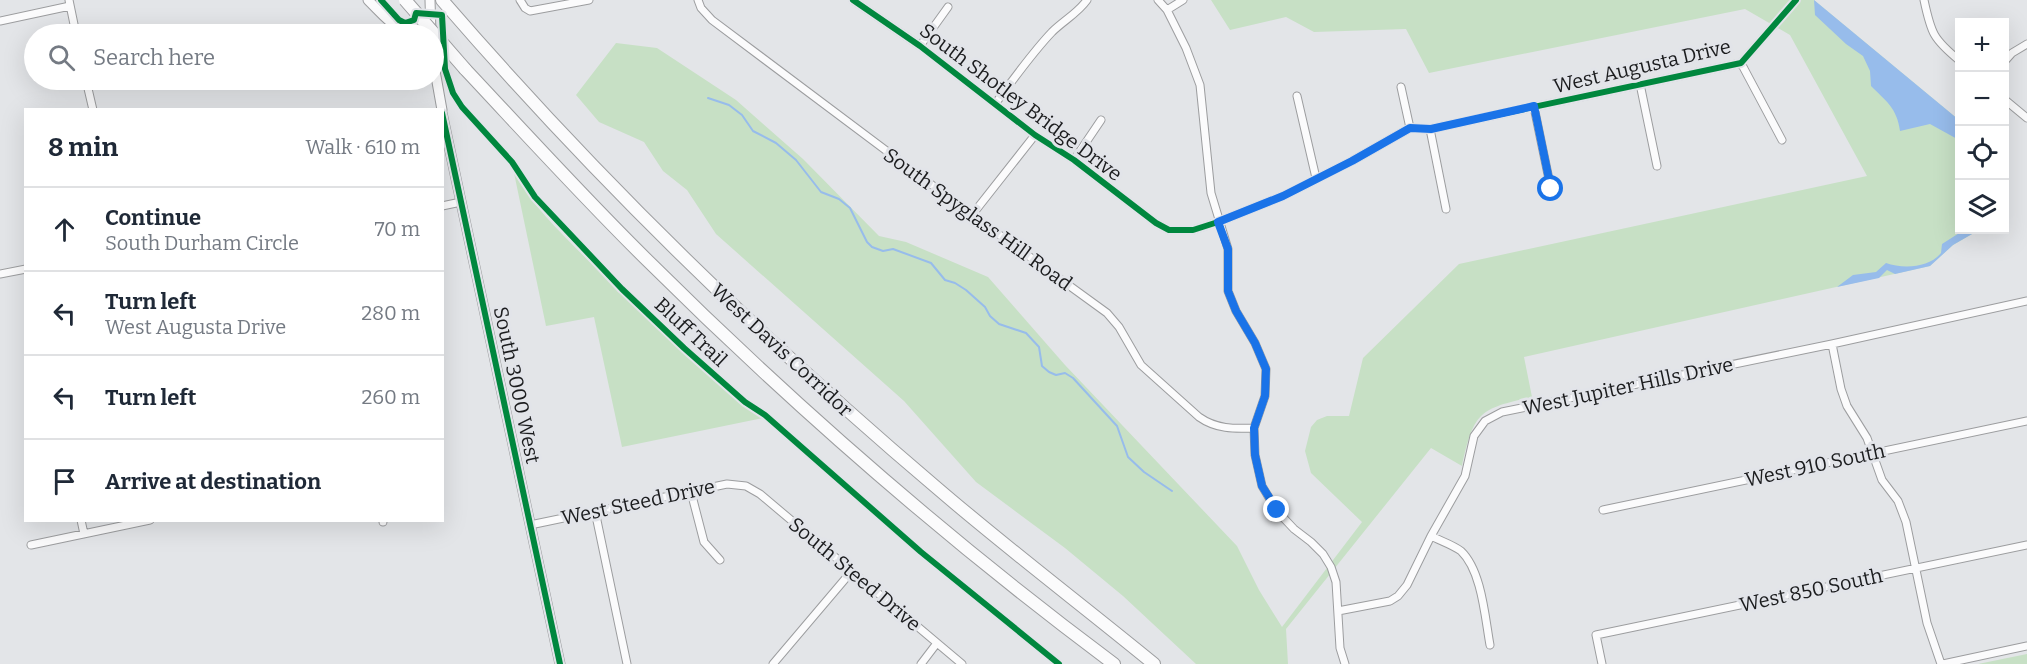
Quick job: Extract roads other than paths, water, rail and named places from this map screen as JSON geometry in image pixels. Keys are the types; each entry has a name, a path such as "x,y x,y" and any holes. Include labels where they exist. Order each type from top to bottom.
{"highway":[{"name":"West Davis Corridor","path":"405,0 426,24"},
{"name":"West Davis Corridor","path":"442,0 528,97 616,190 753,325 937,488 1154,664"},
{"name":"West Davis Corridor","path":"444,45 609,221 758,366 936,524 1064,627 1114,664"}],"main road":[{"path":"368,0 394,24"},
{"path":"430,0 431,24"},
{"name":"South 3000 West","path":"438,90 441,108"},
{"name":"South 3000 West","path":"444,121 560,664"}],"street":[{"path":"520,0 527,10 534,11 589,0"},
{"name":"South Spyglass Hill Road","path":"698,0 701,8 712,20 1107,313 1119,327 1141,364 1199,417 1209,424 1232,429 1254,428"},
{"name":"South Shotley Bridge Drive","path":"853,0 920,46 1035,135 1074,160 1156,224 1169,230 1193,230 1218,222"},
{"path":"995,104 1041,43 1087,0"},
{"path":"1158,0 1167,10 1186,48 1200,85 1211,193 1228,249 1228,291 1266,369 1265,396 1254,428 1255,455 1262,486 1277,510 1294,529 1323,554 1331,567 1336,582 1340,648 1345,664"},
{"path":"1167,10 1183,0"},
{"name":"West Augusta Drive","path":"1410,128 1431,129 1741,63 1796,0"},
{"path":"1924,0 1930,26 1939,44 1955,58"},
{"path":"0,21 70,3 74,24"},
{"path":"920,46 948,7"},
{"path":"2009,56 2027,44"},
{"path":"1741,63 1782,140"},
{"path":"1640,84 1657,166"},
{"path":"1218,222 1283,196 1410,128 1401,87"},
{"path":"88,90 93,108"},
{"path":"1297,96 1316,178"},
{"path":"2009,103 2027,118"},
{"path":"1534,106 1551,189"},
{"path":"1074,160 1101,120"},
{"path":"1431,129 1446,209"},
{"path":"972,215 1035,135"},
{"path":"444,206 461,202"},
{"path":"0,274 24,269"},
{"name":"West Jupiter Hills Drive","path":"1338,611 1390,601 1398,596 1407,585 1431,536 1466,476 1474,436 1485,421 1502,412 2027,301"},
{"path":"1832,344 1841,389 1847,406 1867,438 1882,480 1898,501 1906,522 1927,623 1942,664 2027,646"},
{"name":"West 910 South","path":"1603,510 2027,421"},
{"name":"West Steed Drive","path":"530,525 728,484 746,486"},
{"name":"South Steed Drive","path":"746,486 760,494 962,664"},
{"path":"691,492 704,542 720,560"},
{"path":"595,512 627,664"},
{"path":"81,522 84,534"},
{"path":"31,545 141,522"},
{"path":"1431,536 1460,550 1469,561 1476,574 1490,645"},
{"name":"West 850 South","path":"1602,664 1596,635 2027,545"},
{"path":"773,664 851,572"},
{"path":"921,664 936,643"}],"water":[{"path":"1814,0 1955,117 1955,138 1930,124 1900,131 1893,111 1871,86 1870,71 1863,56 1846,44 1815,15"},
{"path":"1958,234 1972,234 1953,245 1930,266 1895,274 1887,270 1879,278 1837,287 1853,275 1876,272 1886,263 1915,266 1930,262 1941,253 1942,244"}],"waterway":[{"path":"708,98 729,105 742,115 753,131 776,143 796,160 821,192 839,199 850,208 867,242 872,247 883,251 893,249 931,263 945,280 966,290 999,324 1026,333 1039,347 1042,366 1056,375 1065,373 1073,378 1117,426 1128,457 1144,472 1172,491"}]}
